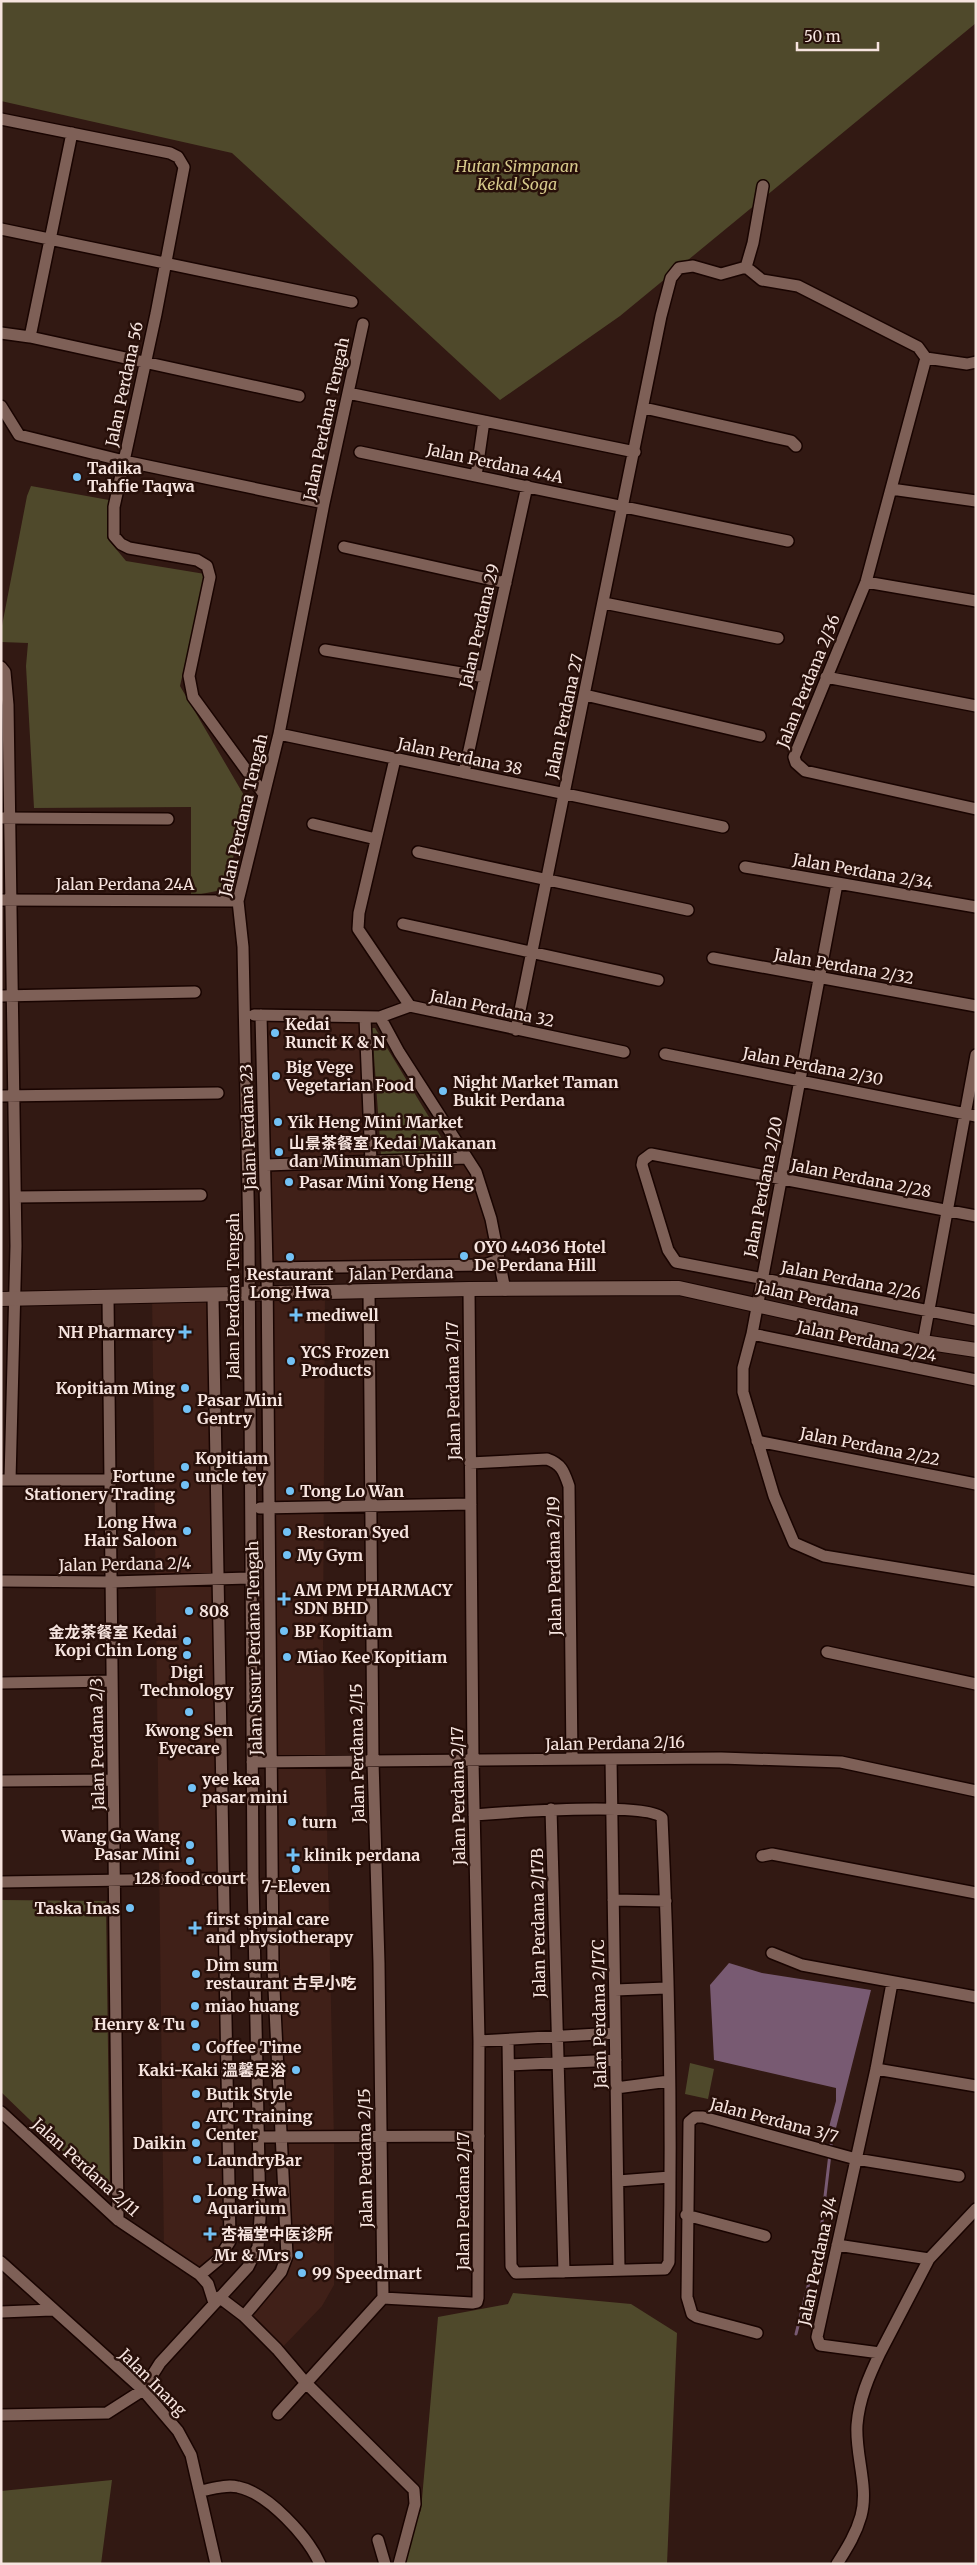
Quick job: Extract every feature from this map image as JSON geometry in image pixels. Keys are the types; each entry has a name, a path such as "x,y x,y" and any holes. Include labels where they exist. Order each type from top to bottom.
{"street":[{"path":"1,119 72,133 30,337"},
{"name":"Jalan Perdana 56","path":"72,133 170,153 178,157 184,167 146,362 114,507 114,536 120,544 130,548 197,560 207,566 210,577 189,676 190,689 193,697 263,793"},
{"path":"763,186 753,243 746,267 762,280 798,286 918,347 926,358 967,364 976,362"},
{"path":"1,229 352,302"},
{"name":"Jalan Perdana 27","path":"516,1030 644,408 661,316 671,278 679,268 693,266 721,274 746,267"},
{"name":"Jalan Perdana Tengah","path":"143,2390 160,2363 248,2267 258,2247 260,2218 249,1578 251,1508 245,1015 238,901 279,734 324,504 363,324"},
{"path":"1,333 30,337 299,396"},
{"name":"Jalan Perdana 2/36","path":"926,358 866,582 796,748 794,757 799,768 812,773 976,809"},
{"path":"348,393 635,452"},
{"path":"1,406 19,435 124,461 324,504"},
{"path":"644,408 791,441 796,446"},
{"path":"476,476 484,421"},
{"name":"Jalan Perdana 44A","path":"360,452 788,541"},
{"name":"Jalan Perdana 29","path":"464,773 527,486"},
{"path":"891,489 976,501"},
{"path":"344,547 506,583"},
{"path":"866,582 976,601"},
{"path":"604,603 778,638"},
{"path":"325,650 485,677"},
{"path":"2,667 8,705 5,743 6,900 13,996 16,1196 8,1299 6,1480 110,1480"},
{"path":"826,677 976,706"},
{"path":"585,695 760,736"},
{"name":"Jalan Perdana 38","path":"279,734 723,827"},
{"name":"Jalan Perdana 32","path":"395,759 359,913 358,929 410,1006 624,1052"},
{"path":"5,818 168,818"},
{"path":"313,824 376,839"},
{"path":"418,852 688,910"},
{"name":"Jalan Perdana 2/34","path":"745,867 976,907"},
{"name":"Jalan Perdana 2/20","path":"838,884 752,1334 743,1368 743,1392 777,1503 794,1543 824,1556 976,1581"},
{"name":"Jalan Perdana 24A","path":"6,900 238,901"},
{"path":"403,924 658,980"},
{"name":"Jalan Perdana 2/32","path":"713,958 820,979 973,1005"},
{"path":"1,996 195,992"},
{"path":"245,1015 380,1017 410,1006"},
{"name":"Jalan Perdana 23","path":"261,1015 266,1165 267,1294"},
{"path":"365,1017 371,1162"},
{"path":"380,1017 399,1052 476,1172 484,1193 505,1290"},
{"name":"Jalan Perdana 2/30","path":"665,1054 801,1079 965,1114"},
{"path":"923,1342 976,1055"},
{"path":"1,1096 218,1093"},
{"name":"Jalan Perdana 2/28","path":"668,1250 642,1165 646,1155 651,1154 976,1216"},
{"path":"266,1165 467,1158"},
{"path":"16,1196 201,1196"},
{"name":"Jalan Perdana 2/26","path":"668,1250 671,1258 682,1264 976,1320"},
{"path":"267,1268 484,1265 499,1260"},
{"name":"Jalan Perdana","path":"8,1299 469,1289 679,1288 923,1342 976,1350"},
{"name":"Jalan Perdana 2/17","path":"383,2298 477,2302 480,2041 473,1760 469,1289"},
{"name":"Jalan Perdana 2/15","path":"369,1291 373,1761 382,2136 383,2298"},
{"name":"Jalan Susur Perdana Tengah","path":"244,2316 281,2272 287,2256 273,1968 267,1294"},
{"name":"Jalan Susur Perdana Tengah","path":"200,2274 218,2260 230,2241 214,1296"},
{"name":"Jalan Perdana 2/3","path":"108,1297 118,2220"},
{"name":"Jalan Perdana 2/24","path":"752,1334 976,1380"},
{"name":"Jalan Perdana 2/22","path":"757,1441 976,1484"},
{"name":"Jalan Perdana 2/19","path":"470,1463 547,1459 558,1463 564,1470 569,1486 572,1759"},
{"path":"251,1508 470,1504"},
{"name":"Jalan Perdana 2/4","path":"1,1581 111,1582 249,1578"},
{"path":"827,1652 976,1684"},
{"path":"1,1683 112,1681"},
{"name":"Jalan Perdana 2/16","path":"252,1762 704,1758 840,1762 976,1791"},
{"name":"Jalan Perdana 2/17C","path":"611,1759 619,2269"},
{"path":"1,1781 113,1780"},
{"path":"474,1815 552,1809 612,1810 660,1814 666,1901 670,2178 668,2266 665,2269 619,2269 516,2274 510,2266 508,2040"},
{"name":"Jalan Perdana 2/17B","path":"552,1809 564,2272"},
{"path":"762,1856 781,1855 976,1893"},
{"path":"1,1882 253,1878"},
{"path":"613,1900 666,1901"},
{"path":"772,1952 802,1965 976,1997"},
{"name":"Jalan Perdana 3/4","path":"880,2353 820,2345 817,2337 876,2068 892,1983"},
{"path":"615,1990 666,1988"},
{"path":"480,2041 615,2033"},
{"path":"509,2065 616,2060"},
{"path":"876,2068 976,2086"},
{"path":"616,2088 668,2081"},
{"name":"Jalan Perdana 2/11","path":"1,2112 118,2220 200,2274 217,2300"},
{"name":"Jalan Perdana 3/7","path":"686,2215 687,2130 689,2122 695,2117 703,2117 820,2148 856,2160 959,2176"},
{"path":"258,2137 479,2136"},
{"path":"618,2181 670,2178"},
{"path":"837,2564 855,2535 862,2515 863,2492 859,2468 857,2426 860,2402 880,2353 929,2260 976,2209"},
{"path":"758,2332 692,2314 687,2297 686,2215 765,2236"},
{"path":"837,2245 929,2260"},
{"name":"Jalan Inang","path":"1,2262 52,2310 143,2390 171,2420 186,2443 200,2491 216,2564"},
{"path":"278,2414 383,2298"},
{"path":"217,2300 244,2316 277,2349 305,2382 414,2490 415,2504 398,2564"},
{"path":"1,2312 52,2310"},
{"path":"1,2415 107,2413 143,2390"},
{"path":"200,2491 224,2486 238,2486 251,2491 264,2500 306,2538 320,2564"},
{"path":"378,2540 385,2564"}],"shaded area":[{"path":"258,1011 367,1013 375,1158 469,1154 504,1263 263,1272"},
{"path":"325,1286 323,1647 334,2140 334,2285 322,2306 276,2354 238,2315 277,2270 282,2256 263,1288"},
{"path":"217,1289 229,1883 233,2242 222,2263 203,2282 164,2254 152,1291"},
{"path":"729,1963 762,1973 871,1990 836,2128 829,2127 836,2101 836,2088 714,2060 710,1985"}],"green space":[{"name":"Hutan Simpanan Kekal Soga","path":"1,1 976,1 976,23 620,316 500,400 232,153 1,101"},
{"path":"31,486 109,500 107,538 126,561 205,574 180,686 245,797 227,889 191,896 191,807 34,808 26,666 28,643 1,642 1,631 27,496"},
{"path":"372,1028 375,1028 452,1155 381,1155"},
{"path":"1,1900 106,1901 110,2197 1,2092"},
{"path":"690,2063 714,2069 708,2099 685,2094"},
{"path":"513,2293 631,2304 677,2333 667,2564 397,2564 421,2510 438,2317 508,2304"},
{"path":"112,2480 101,2564 1,2564 1,2491"}],"waterway":[{"path":"796,2334 820,2239 833,2128"}],"place":[{"name":"Tadika Tahfie Taqwa","path":"77,477"},
{"name":"Kedai Runcit K & N","path":"275,1033"},
{"name":"Big Vege Vegetarian Food","path":"276,1076"},
{"name":"Night Market Taman Bukit Perdana","path":"443,1091"},
{"name":"Yik Heng Mini Market","path":"278,1122"},
{"name":"山景茶餐室 Kedai Makanan dan Minuman Uphill","path":"279,1152"},
{"name":"Pasar Mini Yong Heng","path":"289,1182"},
{"name":"OYO 44036 Hotel De Perdana Hill","path":"464,1256"},
{"name":"Restaurant Long Hwa","path":"290,1257"},
{"name":"mediwell","path":"296,1315"},
{"name":"NH Pharmarcy","path":"185,1332"},
{"name":"YCS Frozen Products","path":"291,1361"},
{"name":"Kopitiam Ming","path":"185,1388"},
{"name":"Pasar Mini Gentry","path":"187,1409"},
{"name":"Kopitiam uncle tey","path":"185,1467"},
{"name":"Fortune Stationery Trading","path":"185,1485"},
{"name":"Tong Lo Wan","path":"290,1491"},
{"name":"Long Hwa Hair Saloon","path":"187,1531"},
{"name":"Restoran Syed","path":"287,1532"},
{"name":"My Gym","path":"287,1555"},
{"name":"AM PM PHARMACY SDN BHD","path":"284,1599"},
{"name":"808","path":"189,1611"},
{"name":"BP Kopitiam","path":"284,1631"},
{"name":"金龙茶餐室 Kedai Kopi Chin Long","path":"187,1641"},
{"name":"Digi Technology","path":"187,1655"},
{"name":"Miao Kee Kopitiam","path":"287,1657"},
{"name":"Kwong Sen Eyecare","path":"189,1712"},
{"name":"yee kea pasar mini","path":"192,1788"},
{"name":"turn","path":"292,1822"},
{"name":"Wang Ga Wang Pasar Mini","path":"190,1845"},
{"name":"klinik perdana","path":"293,1855"},
{"name":"128 food court","path":"190,1861"},
{"name":"7-Eleven","path":"296,1869"},
{"name":"Taska Inas","path":"130,1908"},
{"name":"first spinal care and physiotherapy","path":"195,1928"},
{"name":"Dim sum restaurant 古早小吃","path":"196,1974"},
{"name":"miao huang","path":"195,2006"},
{"name":"Henry & Tu","path":"195,2024"},
{"name":"Coffee Time","path":"196,2047"},
{"name":"Kaki-Kaki 溫馨足浴","path":"296,2070"},
{"name":"Butik Style","path":"196,2094"},
{"name":"ATC Training Center","path":"196,2125"},
{"name":"Daikin","path":"196,2143"},
{"name":"LaundryBar","path":"197,2160"},
{"name":"Long Hwa Aquarium","path":"197,2199"},
{"name":"杏福堂中医诊所","path":"210,2234"},
{"name":"Mr & Mrs","path":"299,2255"},
{"name":"99 Speedmart","path":"302,2273"}]}
